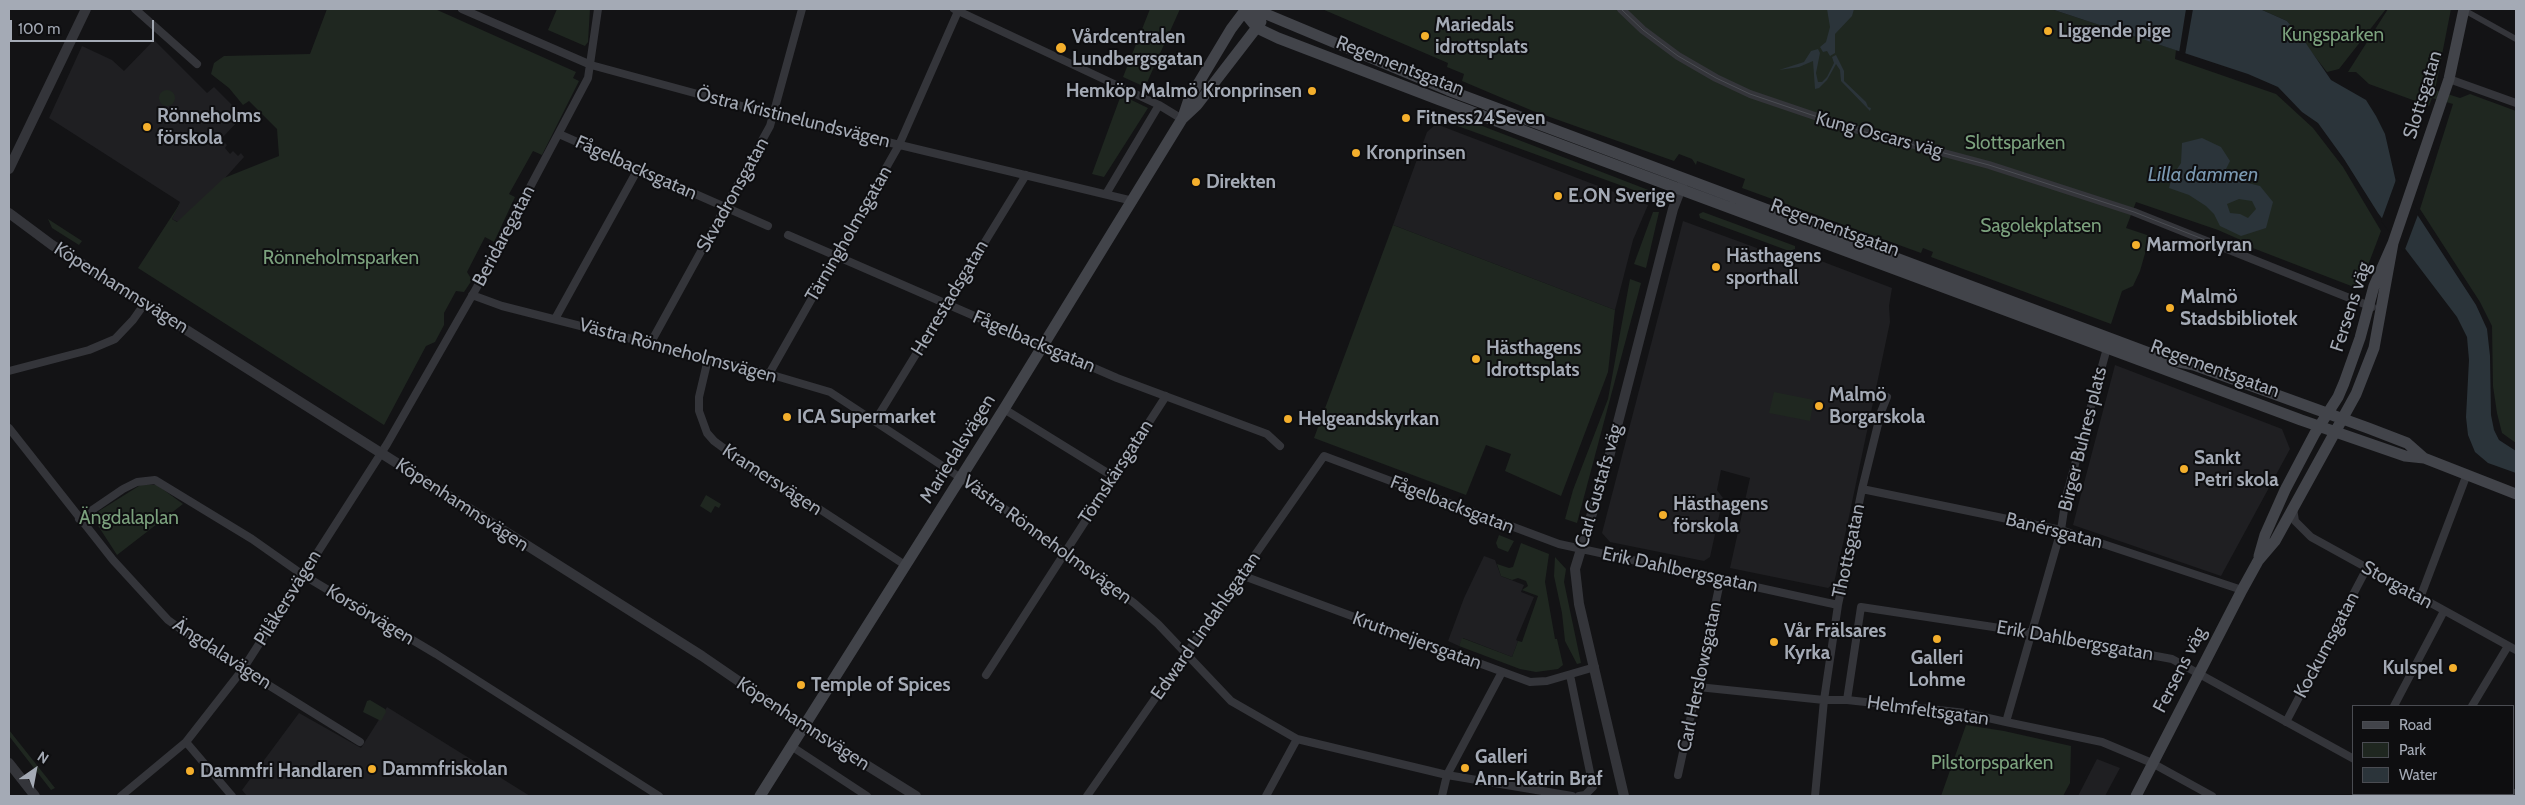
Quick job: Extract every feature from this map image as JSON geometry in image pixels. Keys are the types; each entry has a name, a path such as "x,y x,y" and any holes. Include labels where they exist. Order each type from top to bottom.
{"main road":[{"name":"Regementsgatan","path":"1243,10 1268,12 1446,90 2106,348 2405,456 2424,458 2516,494"},
{"name":"Regementsgatan","path":"1243,10 1257,28 1438,99 1683,184 2165,359 2194,365 2407,444 2424,458"},
{"name":"Mariedalsvägen","path":"760,796 1133,201 1182,119 1188,99 1243,10"},
{"name":"Slottsgatan","path":"2393,243 2449,79 2464,10"},
{"name":"Mariedalsvägen","path":"1182,119 1197,105 1268,12"},
{"name":"Fersens väg","path":"2258,561 2265,535 2281,499 2344,383 2360,338 2368,305 2393,243"},
{"name":"Fersens väg","path":"2334,431 2356,394 2374,348 2393,243"},
{"path":"2292,509 2334,431"},
{"name":"Fersens väg","path":"2136,796 2198,672 2242,590 2258,561 2275,541 2292,509"}],"street":[{"path":"9,169 86,9"},
{"path":"134,9 197,64"},
{"name":"Östra Kristinelundsvägen","path":"462,9 591,65 775,115 1133,201"},
{"name":"Beridaregatan","path":"381,453 472,295 588,78 598,9"},
{"name":"Skvadronsgatan","path":"650,344 726,208 775,115 802,9"},
{"path":"957,9 1158,105 1182,119"},
{"name":"Tärningholmsgatan","path":"768,374 900,145 957,9"},
{"name":"Kung Oscars väg","path":"1621,9 1643,30 1670,51 1708,75 1750,94 1850,128 1989,165 2134,212 2380,310"},
{"path":"2464,10 2516,39"},
{"path":"2449,79 2516,103"},
{"path":"1106,194 1158,105"},
{"name":"Fågelbacksgatan","path":"559,134 768,226"},
{"path":"555,319 638,169"},
{"name":"Herrestadsgatan","path":"875,421 1026,175"},
{"name":"Carl Gustafs väg","path":"1624,796 1579,604 1575,577 1581,549 1608,461 1673,209 1683,184"},
{"name":"Köpenhamnsvägen","path":"9,214 52,244 503,532 702,656 804,726 916,796"},
{"name":"Fågelbacksgatan","path":"788,235 1042,346 1267,434 1280,446"},
{"name":"Västra Rönneholmsvägen","path":"472,295 483,300 768,374 830,392 960,478 1148,613 1231,701 1298,739 1447,775 1572,796"},
{"path":"9,371 89,350 115,339 133,320 145,303"},
{"name":"Birger Buhres plats","path":"2006,722 2061,530 2066,497 2106,348"},
{"name":"Kramersvägen","path":"708,359 699,397 699,411 707,433 714,441 766,479 820,509 905,565"},
{"name":"Törnskärsgatan","path":"986,675 1166,396"},
{"name":"Thottsgatan","path":"1815,796 1824,700 1838,605 1862,489 1881,412 1887,397"},
{"path":"1004,409 1114,477"},
{"name":"Ängdalavägen","path":"9,428 79,519 168,620 196,640 360,742"},
{"name":"Pilåkersvägen","path":"121,796 186,742 243,669 381,453"},
{"name":"Fågelbacksgatan","path":"1324,456 1547,540 1581,549"},
{"name":"Edward Lindahlsgatan","path":"1087,796 1324,456"},
{"path":"2420,598 2467,474"},
{"name":"Korsörvägen","path":"79,519 123,489 145,480 155,480 257,542 303,575 436,654 659,796"},
{"name":"Banérsgatan","path":"1862,489 2061,530 2242,590"},
{"name":"Storgatan","path":"2292,509 2295,521 2311,537 2516,650"},
{"name":"Erik Dahlbergsgatan","path":"1581,549 1838,605"},
{"name":"Kockumsgatan","path":"2286,722 2367,568"},
{"name":"Krutmeijersgatan","path":"1242,575 1530,682 1547,681 1595,667"},
{"name":"Carl Herslowsgatan","path":"1678,775 1721,578"},
{"name":"Erik Dahlbergsgatan","path":"1860,608 2033,633 2172,659 2352,758"},
{"name":"Thottsgatan","path":"1848,700 1860,608"},
{"path":"2395,705 2444,611"},
{"path":"2473,705 2508,646"},
{"path":"1442,796 1442,788 1447,775 1502,672"},
{"path":"1570,675 1593,787 1585,795 1579,796"},
{"name":"Helmfeltsgatan","path":"1698,687 1824,700 1848,700 1966,714 2102,742 2152,762 2212,796"},
{"path":"1266,796 1298,739"},
{"path":"186,742 232,796"},
{"name":"Köpenhamnsvägen","path":"791,746 867,796"},
{"path":"9,763 35,796"}],"shaded area":[{"name":"Rönneholms förskola","path":"154,40 207,93 214,87 243,116 221,139 227,145 225,148 230,154 233,151 238,156 241,153 244,157 216,188 178,222 172,219 180,202 49,118 82,46 112,60 124,71"},
{"path":"1436,124 1648,205 1633,240 1615,310 1393,225 1427,132"},
{"path":"1683,221 1787,259 1800,253 1892,288 1889,306 1890,322 1847,526 1834,583 1828,588 1730,568 1750,478 1721,470 1717,490 1723,498 1710,557 1704,561 1610,542 1602,533"},
{"name":"Sankt Petri skola","path":"2115,365 2282,429 2290,449 2221,576 2073,525"},
{"path":"1484,556 1495,560 1501,576 1524,585 1521,592 1534,597 1516,640 1518,641 1512,657 1463,638 1459,646 1448,641 1464,598"},
{"name":"Dammfriskolan","path":"387,707 530,796 247,796 242,790 299,713 361,748"},
{"path":"2097,759 2120,768 2105,796 2078,796"}],"green space":[{"name":"Rönneholmsparken","path":"327,9 435,9 576,72 573,78 579,81 542,155 533,151 509,194 515,197 494,242 485,237 467,272 472,280 464,292 456,291 444,313 444,325 435,342 426,346 384,425 138,268 181,202 172,219 177,222 224,178 279,156 277,129 249,101 243,105 229,88 211,74 214,63 224,56 310,54"},
{"path":"557,9 590,9 588,42 585,46 548,30"},
{"path":"1150,9 1180,9 1145,87 1123,77"},
{"name":"Slottsparken","path":"1322,9 2051,9 2176,50 2175,59 2276,94 2313,128 2343,167 2381,231 2359,289 2245,245 2243,241 2218,230 2136,202 2126,228 2150,236 2140,271 2133,286 2122,291 2111,324 1931,257 1933,252 1923,248 1921,253 1742,188 1745,179 1697,161 1696,165 1692,159 1679,154 1674,161 1533,111 1462,81 1464,74 1447,67 1448,63"},
{"name":"Kungsparken","path":"2260,9 2386,9 2339,69 2327,72 2287,21"},
{"path":"2388,9 2451,9 2435,90 2460,98 2470,94 2516,111 2516,443 2502,433 2497,413 2493,386 2492,326 2480,302 2420,209 2453,104 2432,98 2429,106 2369,84 2356,72 2348,72"},
{"path":"167,90 175,98 167,106 159,98"},
{"path":"1121,95 1148,108 1104,177 1092,174"},
{"path":"1446,115 1472,122 1651,191 1652,194 1650,196 1444,121"},
{"path":"1653,212 1659,212 1646,268 1634,264"},
{"path":"1703,212 1795,246 1795,249 1789,251 1700,218 1699,214"},
{"path":"48,219 82,241 79,245 52,228"},
{"name":"Hästhagens Idrottsplats","path":"1393,225 1615,310 1608,372 1561,496 1505,471 1511,454 1486,445 1466,495 1314,438"},
{"path":"1630,279 1641,283 1577,523 1565,519 1573,490 1608,399"},
{"path":"1774,392 1814,400 1810,421 1769,413"},
{"name":"Ängdalaplan","path":"142,484 157,485 183,504 117,555 95,521 99,511"},
{"path":"706,495 721,504 719,508 715,506 711,513 700,506"},
{"path":"1499,535 1514,541 1508,552 1498,548 1496,543"},
{"path":"1521,543 1549,554 1545,582 1555,639 1557,639 1563,665 1558,669 1536,672 1520,669 1459,646 1462,638 1512,657 1518,641 1522,642 1538,596 1522,590 1528,586 1526,581 1518,578 1512,580 1501,576 1497,564 1509,568 1513,567"},
{"path":"1555,557 1566,569 1564,582 1581,663 1577,664 1565,641 1562,613 1554,576"},
{"path":"370,700 385,709 386,712 381,721 363,712 367,701"},
{"name":"Pilstorpsparken","path":"1966,725 2004,731 2071,746 2070,783 2063,796 1941,796"},
{"path":"9,730 55,788 51,790 9,736"}],"water":[{"path":"1827,9 1854,9 1852,16 1835,34 1835,53 1830,56 1827,51 1823,52 1820,47 1826,42 1830,27"},
{"path":"2051,9 2260,9 2287,21 2305,42 2331,80 2366,100 2385,134 2396,182 2476,305 2487,329 2490,356 2491,415 2494,430 2499,440 2516,451 2516,473 2488,463 2475,452 2468,435 2466,417 2469,360 2467,337 2457,317 2378,213 2344,159 2318,123 2302,112 2278,87 2248,74"},
{"path":"1818,49 1820,53 1816,73 1818,82 1822,82 1827,77 1834,63 1832,57 1836,55 1844,71 1844,81 1866,102 1868,107 1871,108 1870,111 1841,81 1840,70 1836,64 1827,80 1819,88 1815,89 1813,61 1799,67 1779,70 1804,62 1811,51"},
{"name":"Lilla dammen","path":"2202,138 2221,147 2230,161 2226,169 2236,180 2260,186 2273,202 2266,228 2241,236 2220,226 2214,214 2206,206 2189,195 2169,188 2172,177 2181,163 2182,143","holes":["2239,199 2252,201 2256,209 2248,218 2240,214 2230,213 2227,204"]}],"pier":[{"path":"2186,9 2193,9 2185,55 2179,53"},
{"path":"2397,177 2419,212 2404,252 2381,221"}],"tram line":[{"path":"1621,9 1643,30 1678,56 1716,78 1750,94 1850,128 1989,165 2042,182 2134,212 2218,245"}],"place":[{"name":"Liggende pige","path":"2048,31"},
{"name":"Mariedals idrottsplats","path":"1425,36"},
{"name":"Vårdcentralen Lundbergsgatan","path":"1061,48"},
{"name":"Hemköp Malmö Kronprinsen","path":"1312,91"},
{"name":"Fitness24Seven","path":"1406,118"},
{"name":"Rönneholms förskola","path":"147,127"},
{"name":"Kronprinsen","path":"1356,153"},
{"name":"Direkten","path":"1196,182"},
{"name":"E.ON Sverige","path":"1558,196"},
{"name":"Marmorlyran","path":"2136,245"},
{"name":"Hästhagens sporthall","path":"1716,267"},
{"name":"Malmö Stadsbibliotek","path":"2170,308"},
{"name":"Hästhagens Idrottsplats","path":"1476,359"},
{"name":"Malmö Borgarskola","path":"1819,406"},
{"name":"ICA Supermarket","path":"787,417"},
{"name":"Helgeandskyrkan","path":"1288,419"},
{"name":"Sankt Petri skola","path":"2184,469"},
{"name":"Hästhagens förskola","path":"1663,515"},
{"name":"Galleri Lohme","path":"1937,639"},
{"name":"Vår Frälsares Kyrka","path":"1774,642"},
{"name":"Kulspel","path":"2453,668"},
{"name":"Temple of Spices","path":"801,685"},
{"name":"Galleri Ann-Katrin Braf","path":"1465,768"},
{"name":"Dammfriskolan","path":"372,769"},
{"name":"Dammfri Handlaren","path":"190,771"}],"park label":[{"name":"Sagolekplatsen","path":"2041,226"}]}
